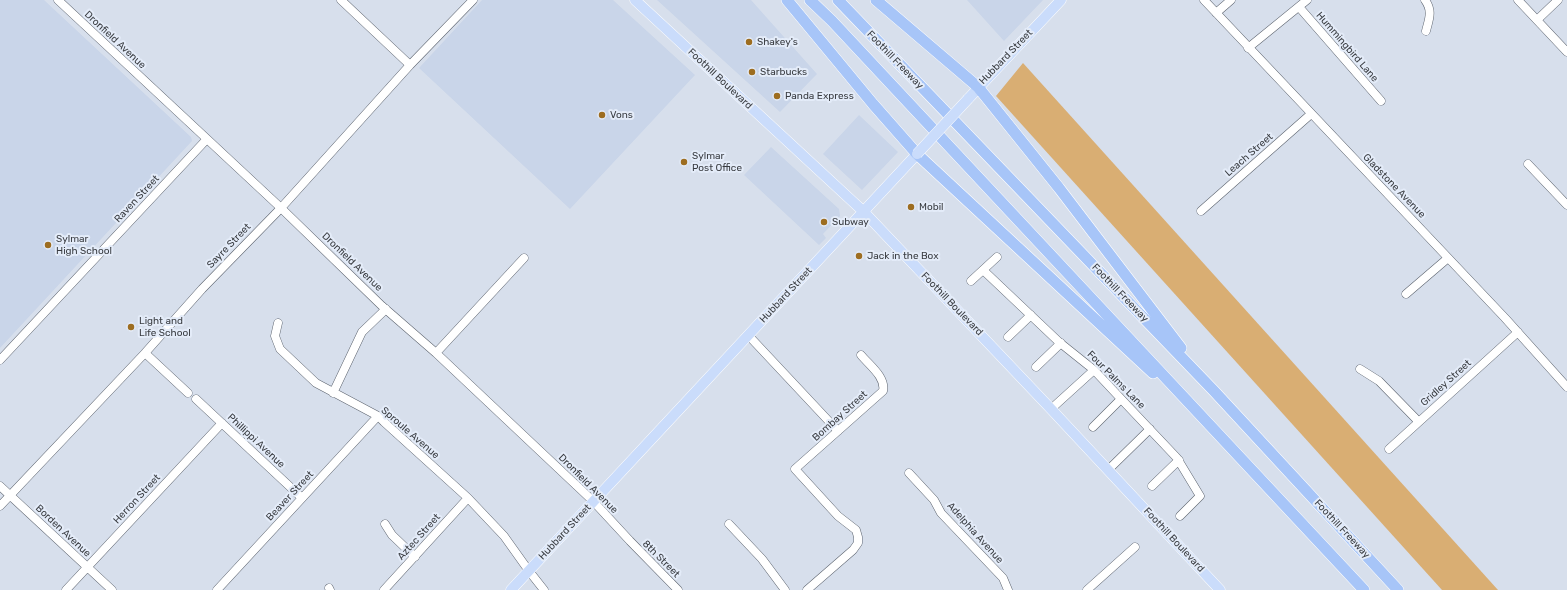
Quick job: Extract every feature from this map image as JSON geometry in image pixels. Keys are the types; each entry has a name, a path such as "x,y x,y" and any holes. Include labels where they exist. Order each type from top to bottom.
{"highway":[{"path":"787,0 873,104 917,154 1226,441"},
{"name":"Foothill Freeway","path":"810,0 843,33 1364,590"},
{"name":"Foothill Freeway","path":"838,0 1214,391 1398,590"},
{"path":"876,0 978,87 1059,188 1214,391"}],"main road":[{"name":"Foothill Boulevard","path":"635,0 864,212 1220,590"},
{"name":"Hubbard Street","path":"511,590 749,336 978,87 1061,0"}],"street":[{"name":"Dronfield Avenue","path":"58,0 206,140 281,208 386,309 436,353 593,501 630,541"},
{"path":"341,0 410,65"},
{"name":"Sayre Street","path":"0,506 145,353 202,289 281,208 410,65 473,0"},
{"name":"Gladstone Avenue","path":"1204,0 1518,332 1567,387"},
{"path":"1216,13 1231,0"},
{"path":"1248,48 1307,0"},
{"path":"1425,0 1429,6 1430,15 1426,31"},
{"path":"1518,0 1567,52"},
{"path":"1537,20 1558,0"},
{"name":"Hummingbird Lane","path":"1299,7 1381,101"},
{"name":"Leach Street","path":"1201,211 1311,114"},
{"name":"Raven Street","path":"0,360 206,140"},
{"path":"1528,164 1567,205"},
{"path":"971,281 997,257"},
{"path":"436,353 524,258"},
{"path":"1406,294 1448,258"},
{"name":"Four Palms Lane","path":"983,270 1061,343 1094,370 1179,460 1200,496 1180,516"},
{"path":"333,393 362,332 386,309"},
{"path":"1008,337 1031,315"},
{"name":"Sproule Avenue","path":"278,323 275,336 280,349 316,383 378,416 468,498 504,536 529,572 544,590"},
{"name":"Gridley Street","path":"1388,449 1518,332"},
{"path":"749,336 838,431"},
{"path":"1036,367 1061,343"},
{"path":"145,353 188,393"},
{"name":"Bombay Street","path":"807,590 853,550 858,543 856,530 838,516 795,470 883,391 884,385 882,379 861,355"},
{"path":"1360,369 1379,381 1418,421"},
{"path":"1051,409 1094,370"},
{"name":"Phillippi Avenue","path":"196,399 302,498"},
{"path":"1093,427 1121,399"},
{"name":"Beaver Street","path":"217,590 378,416"},
{"name":"Herron Street","path":"66,590 222,423"},
{"path":"1108,470 1150,429"},
{"path":"1152,486 1179,460"},
{"name":"Adelphia Avenue","path":"909,473 934,500 941,513 1003,578 1008,590"},
{"name":"Borden Avenue","path":"0,486 112,590"},
{"name":"Aztec Street","path":"384,590 468,498"},
{"path":"385,524 392,536 415,557"},
{"path":"729,524 762,558 786,590"},
{"name":"8th Street","path":"630,541 678,590"},
{"path":"1087,590 1135,547"}],"shaded area":[{"name":"Sylmar High School","path":"0,0 44,0 191,137 192,141 0,348"},
{"path":"482,0 613,0 695,75 570,209 419,68"},
{"path":"657,0 751,0 817,74 780,112"},
{"path":"967,0 1043,0 1004,41"},
{"path":"1023,63 1498,590 1442,590 996,96"},
{"path":"859,115 898,152 862,190 823,154"},
{"path":"771,147 839,209 840,216 823,234 826,238 819,245 744,175"}],"place":[{"name":"Shakey's","path":"749,42"},
{"name":"Starbucks","path":"752,72"},
{"name":"Panda Express","path":"777,96"},
{"name":"Vons","path":"602,115"},
{"name":"Sylmar Post Office","path":"684,162"},
{"name":"Mobil","path":"911,207"},
{"name":"Subway","path":"824,222"},
{"name":"Sylmar High School","path":"48,245"},
{"name":"Jack in the Box","path":"859,256"},
{"name":"Light and Life School","path":"131,327"}]}
